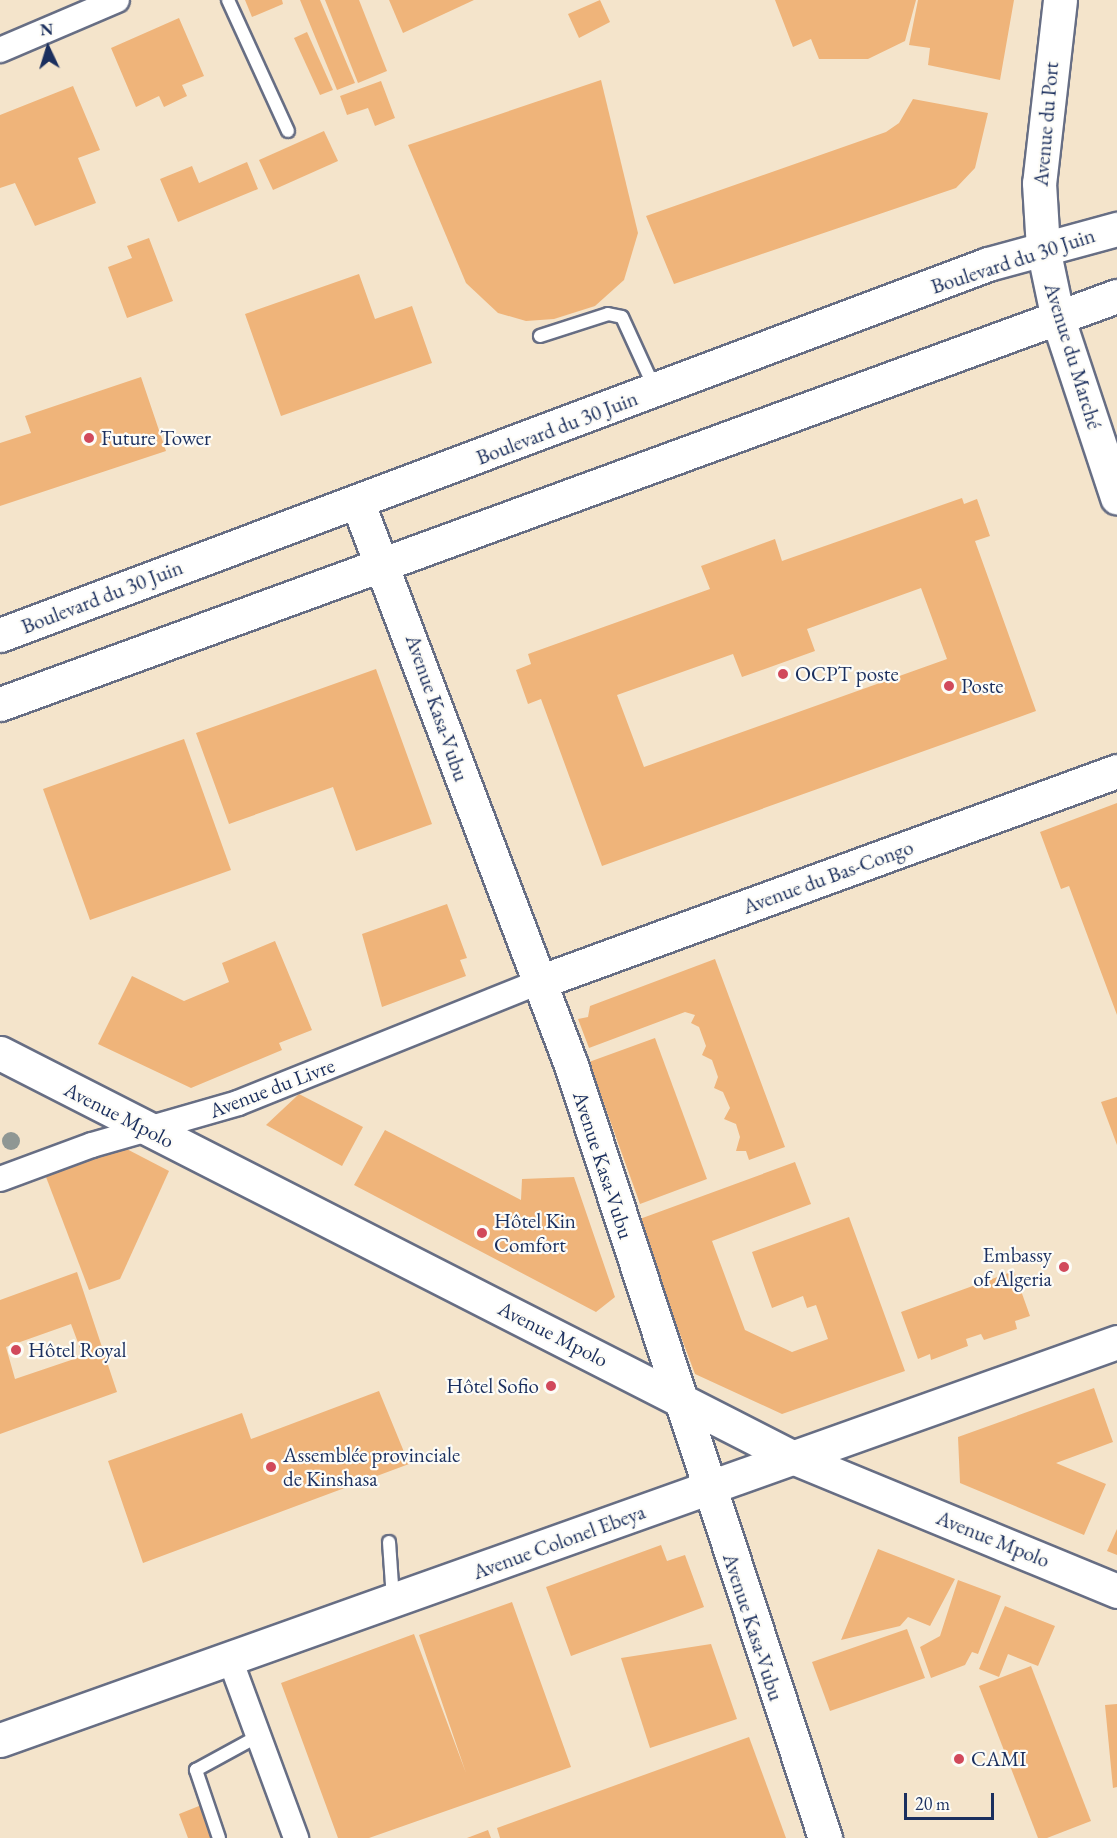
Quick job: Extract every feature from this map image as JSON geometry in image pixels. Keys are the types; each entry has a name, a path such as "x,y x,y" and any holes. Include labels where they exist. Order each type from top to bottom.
{"main road":[{"name":"Avenue du Port","path":"1043,248 1039,172 1060,0"},
{"name":"Boulevard du 30 Juin","path":"0,635 1043,248 1117,229"},
{"name":"Avenue du Marché","path":"1043,248 1058,319 1117,497"},
{"path":"0,704 1117,296"},
{"name":"Avenue Kasa-Vubu","path":"357,501 383,564 539,982 825,1838"},
{"name":"Avenue du Bas-Congo","path":"539,982 1117,771"},
{"name":"Avenue Mpolo","path":"0,1053 148,1132 345,1226 790,1456 1117,1591"},
{"name":"Avenue Colonel Ebeya","path":"1,1736 231,1662 790,1456 1117,1342"}],"street":[{"path":"0,50 117,0"},
{"name":"Avenue du Livre","path":"0,1179 92,1145 148,1132 238,1103 539,982"},
{"path":"231,1662 296,1838"}],"lane":[{"path":"228,0 288,131"},
{"path":"540,336 608,314 622,317 655,391"},
{"path":"389,1542 393,1603"},
{"path":"219,1838 196,1770 258,1736"}],"building":[{"path":"245,0 282,0 283,4 252,17"},
{"path":"300,0 320,0 355,83 337,90"},
{"path":"325,0 359,0 387,71 358,83"},
{"path":"389,0 474,0 403,33"},
{"path":"600,0 610,22 579,38 568,14"},
{"path":"775,0 916,0 905,41 868,59 819,59 811,39 793,47"},
{"path":"918,0 1014,0 1000,80 928,65 930,48 909,45"},
{"path":"179,18 204,76 182,85 187,96 164,107 159,96 136,107 111,48"},
{"path":"307,32 333,90 320,95 294,38"},
{"path":"601,80 638,233 624,280 595,306 554,319 526,321 498,313 466,283 408,145"},
{"path":"381,81 395,118 375,126 368,108 347,115 340,96"},
{"path":"73,86 100,150 78,158 96,203 35,226 15,183 0,188 0,115"},
{"path":"913,99 988,113 975,168 956,188 674,284 646,216 886,132 899,123"},
{"path":"324,131 338,161 273,190 259,160"},
{"path":"247,162 258,189 178,222 160,179 192,166 199,183"},
{"path":"149,238 173,301 127,318 108,267 132,258 127,246"},
{"path":"359,274 375,319 412,306 432,363 281,416 245,314"},
{"name":"Future Tower","path":"141,377 166,451 0,506 0,443 31,433 25,416"},
{"name":"Poste","path":"962,498 964,504 977,499 990,536 975,541 1036,711 602,866 541,699 528,704 516,670 531,664 528,654 710,589 701,566 775,539 782,561","holes":["921,588 947,659 644,767 617,695 733,654 742,677 815,651 807,629"]},
{"path":"376,669 432,824 356,851 333,787 229,824 196,733"},
{"path":"184,739 231,870 90,920 43,789"},
{"path":"1117,803 1117,1015 1069,886 1061,889 1040,832"},
{"path":"447,904 467,958 460,960 466,976 382,1007 362,934"},
{"path":"275,941 312,1030 279,1043 282,1050 191,1088 98,1044 132,976 184,1001 229,982 222,963"},
{"path":"715,959 785,1147 749,1160 746,1151 736,1151 740,1137 736,1124 724,1119 730,1108 723,1092 714,1088 718,1077 712,1060 702,1055 706,1046 699,1027 691,1023 695,1015 685,1012 589,1048 578,1019 588,1017 590,1006"},
{"path":"655,1038 707,1179 640,1204 589,1062"},
{"path":"299,1094 363,1127 342,1166 266,1125"},
{"path":"1117,1097 1117,1145 1101,1102"},
{"path":"385,1130 521,1200 522,1179 574,1177 615,1297 596,1312 354,1185"},
{"path":"119,1145 169,1171 120,1279 89,1290 46,1177"},
{"path":"795,1162 811,1204 712,1241 745,1330 792,1352 828,1339 816,1305 807,1308 803,1296 772,1308 752,1252 849,1217 905,1371 782,1414 695,1374 637,1220"},
{"path":"1014,1271 1030,1316 1015,1321 1017,1329 984,1340 981,1334 966,1339 968,1346 931,1360 930,1354 918,1359 901,1312"},
{"path":"77,1272 117,1392 0,1434 0,1300","holes":["71,1324 83,1356 15,1379 6,1347"]},
{"path":"1094,1388 1113,1442 1056,1463 1106,1484 1084,1535 960,1483 958,1437"},
{"name":"Assemblée provinciale de Kinshasa","path":"379,1391 409,1464 143,1563 108,1461 242,1413 251,1439"},
{"path":"1117,1529 1117,1555 1107,1551"},
{"path":"661,1545 667,1561 685,1555 704,1607 571,1656 546,1587"},
{"path":"878,1549 955,1579 930,1626 908,1617 900,1626 841,1640"},
{"path":"958,1580 1001,1596 978,1654 972,1652 965,1665 931,1678 920,1647 940,1636"},
{"path":"512,1602 571,1767 369,1838 338,1838 281,1683 414,1634 466,1773 419,1635"},
{"path":"1005,1606 1055,1626 1038,1666 1008,1654 999,1677 979,1669"},
{"path":"907,1629 925,1678 830,1711 812,1662"},
{"path":"711,1644 737,1719 650,1748 621,1658"},
{"path":"1031,1666 1091,1821 1047,1838 1038,1838 979,1686"},
{"path":"1117,1704 1117,1787 1113,1788 1105,1705"},
{"path":"749,1737 786,1838 500,1838 497,1828"},
{"path":"204,1804 216,1838 188,1838 179,1814"},
{"path":"488,1830 491,1838 467,1838"}],"place":[{"name":"Future Tower","path":"89,438"},
{"name":"OCPT poste","path":"783,674"},
{"name":"Poste","path":"949,686"},
{"name":"Hôtel Kin Comfort","path":"482,1233"},
{"name":"Embassy of Algeria","path":"1064,1267"},
{"name":"Hôtel Royal","path":"16,1350"},
{"name":"Hôtel Sofio","path":"551,1386"},
{"name":"Assemblée provinciale de Kinshasa","path":"271,1467"},
{"name":"CAMI","path":"959,1759"}]}
